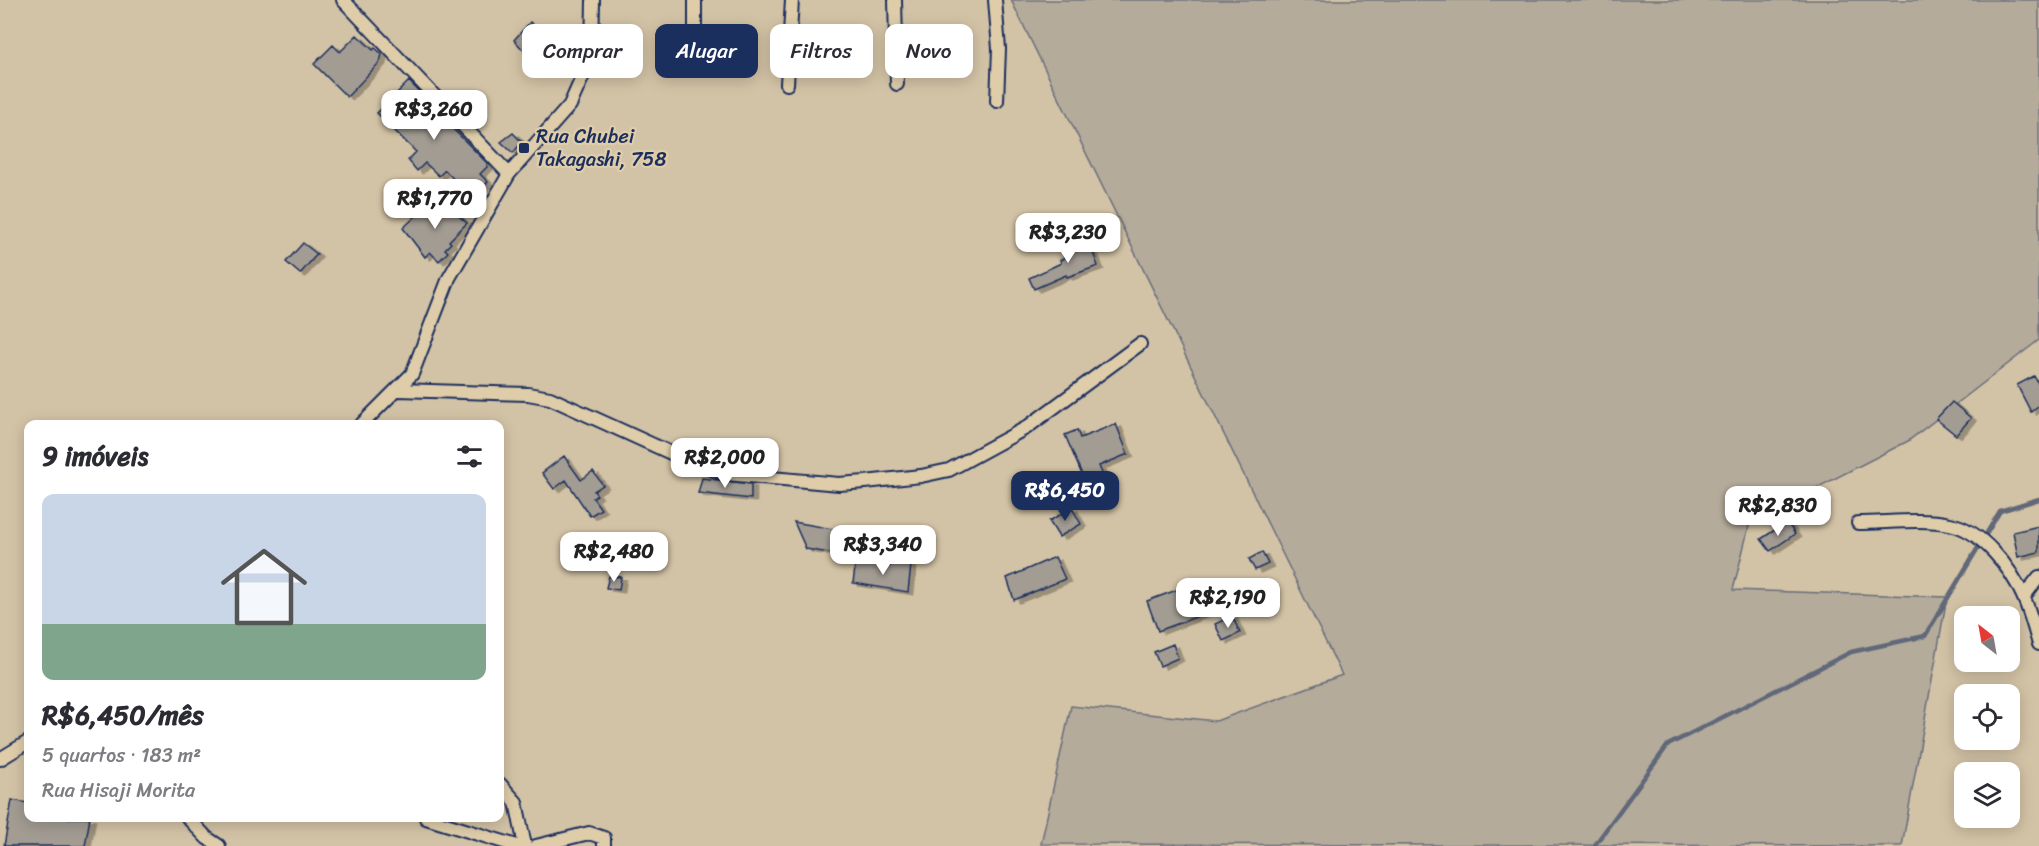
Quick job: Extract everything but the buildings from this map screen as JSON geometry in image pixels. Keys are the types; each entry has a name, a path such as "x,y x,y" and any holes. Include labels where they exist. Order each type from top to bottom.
{"street":[{"path":"343,0 509,174"},
{"path":"366,420 399,390 412,374 449,278 509,174 570,105 592,55 593,0"},
{"path":"695,0 695,24"},
{"path":"787,84 792,0"},
{"path":"895,0 897,84"},
{"path":"994,0 999,49 997,101"},
{"path":"399,390 528,394 550,398 694,464 727,474 857,483 921,477 949,470 1026,428 1140,344"},
{"path":"1858,523 1952,524 1971,533 1983,543 2015,580 2024,596 2039,644"},
{"path":"2024,596 2039,577"},
{"path":"0,759 24,744"},
{"path":"504,788 516,802 525,846"},
{"path":"192,822 207,838 219,846"},
{"path":"439,822 517,846"},
{"path":"536,846 589,832 604,838 604,846"}],"shaded area":[{"path":"1011,0 2039,0 2039,340 1908,441 1750,522 1733,590 1947,597 1902,846 1041,844 1071,706 1216,721 1342,675"}],"waterway":[{"path":"1594,846 1668,745 1851,652 1925,636 2000,511 2039,499"}],"place":[{"name":"Rua Chubei Takagashi, 758","path":"524,148"}]}
